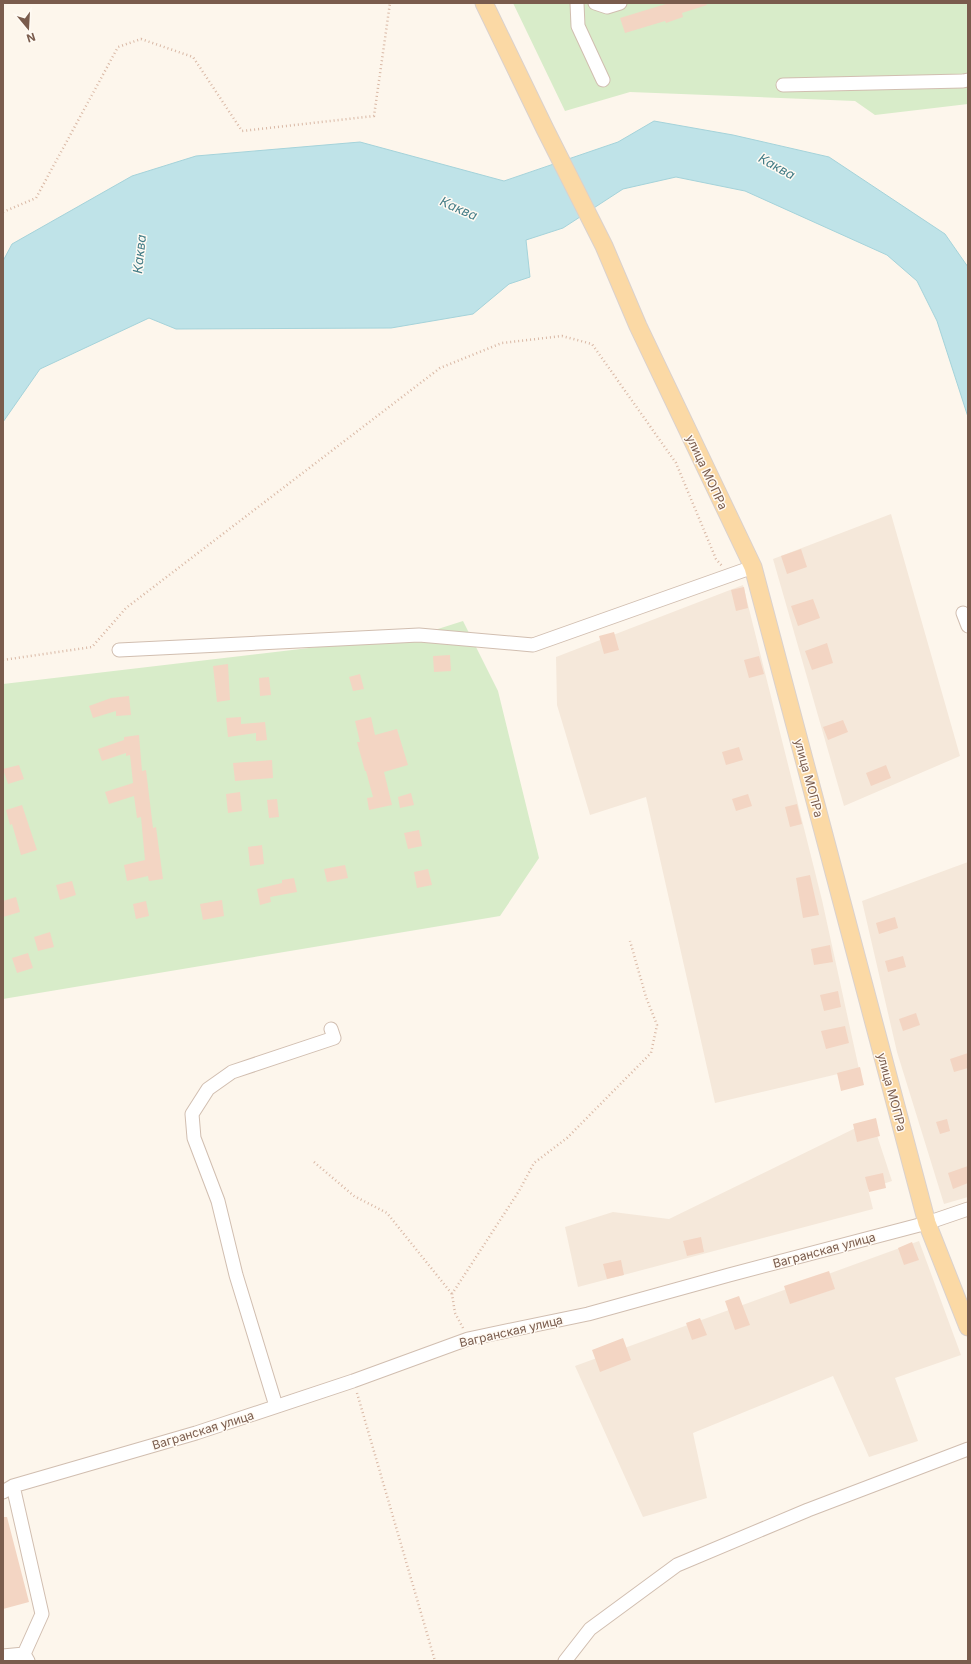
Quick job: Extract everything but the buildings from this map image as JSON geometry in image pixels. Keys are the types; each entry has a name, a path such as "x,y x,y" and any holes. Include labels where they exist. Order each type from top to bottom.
{"main road":[{"name":"улица МОПРа","path":"484,3 604,246 638,326 752,567 927,1223 968,1327"}],"street":[{"path":"578,3 578,26 603,80"},
{"path":"595,3 607,7 620,3"},
{"path":"783,85 964,82 968,80"},
{"path":"119,650 419,635 533,645 752,567"},
{"path":"963,613 968,626"},
{"path":"276,1406 236,1276 218,1201 194,1138 192,1114 208,1089 232,1072 334,1038 331,1029"},
{"name":"Вагранская улица","path":"8,1489 196,1433 353,1381 468,1339 588,1314 927,1223 968,1210"},
{"path":"565,1661 590,1628 677,1565 808,1510 968,1449"},
{"path":"3,1656 26,1657 42,1614 8,1489"}],"path":[{"path":"3,212 36,198 118,47 141,39 193,56 242,131 374,116 390,3"},
{"path":"3,660 92,647 126,608 440,368 502,343 562,336 592,344 676,463 716,559 730,575"},
{"path":"452,1294 519,1191 534,1164 567,1138 651,1053 657,1025 646,997 630,941"},
{"path":"314,1162 354,1196 387,1213 452,1294 455,1313 468,1339"},
{"path":"353,1381 435,1661"}],"shaded area":[{"path":"891,514 960,756 844,806 773,559"},
{"path":"743,585 822,900 859,1069 715,1103 646,797 590,815 557,705 556,657"},
{"path":"968,862 968,1197 944,1204 897,1052 862,901"},
{"path":"872,1120 892,1181 868,1189 873,1209 578,1287 565,1227 613,1212 669,1219"},
{"path":"919,1241 961,1355 895,1378 918,1441 869,1457 833,1376 693,1433 707,1498 643,1517 575,1366"}],"green space":[{"path":"513,3 968,3 968,104 875,115 855,101 630,92 565,111"},
{"path":"463,621 498,691 539,858 500,916 3,999 3,684 419,635"}],"water":[{"name":"Каква","path":"654,121 733,135 829,157 945,234 968,267 968,417 937,321 917,281 887,255 745,191 676,177 623,189 563,228 526,240 530,277 509,284 473,314 391,328 176,329 149,318 40,369 3,422 3,261 12,244 132,176 196,156 360,142 504,181 618,142"}]}
